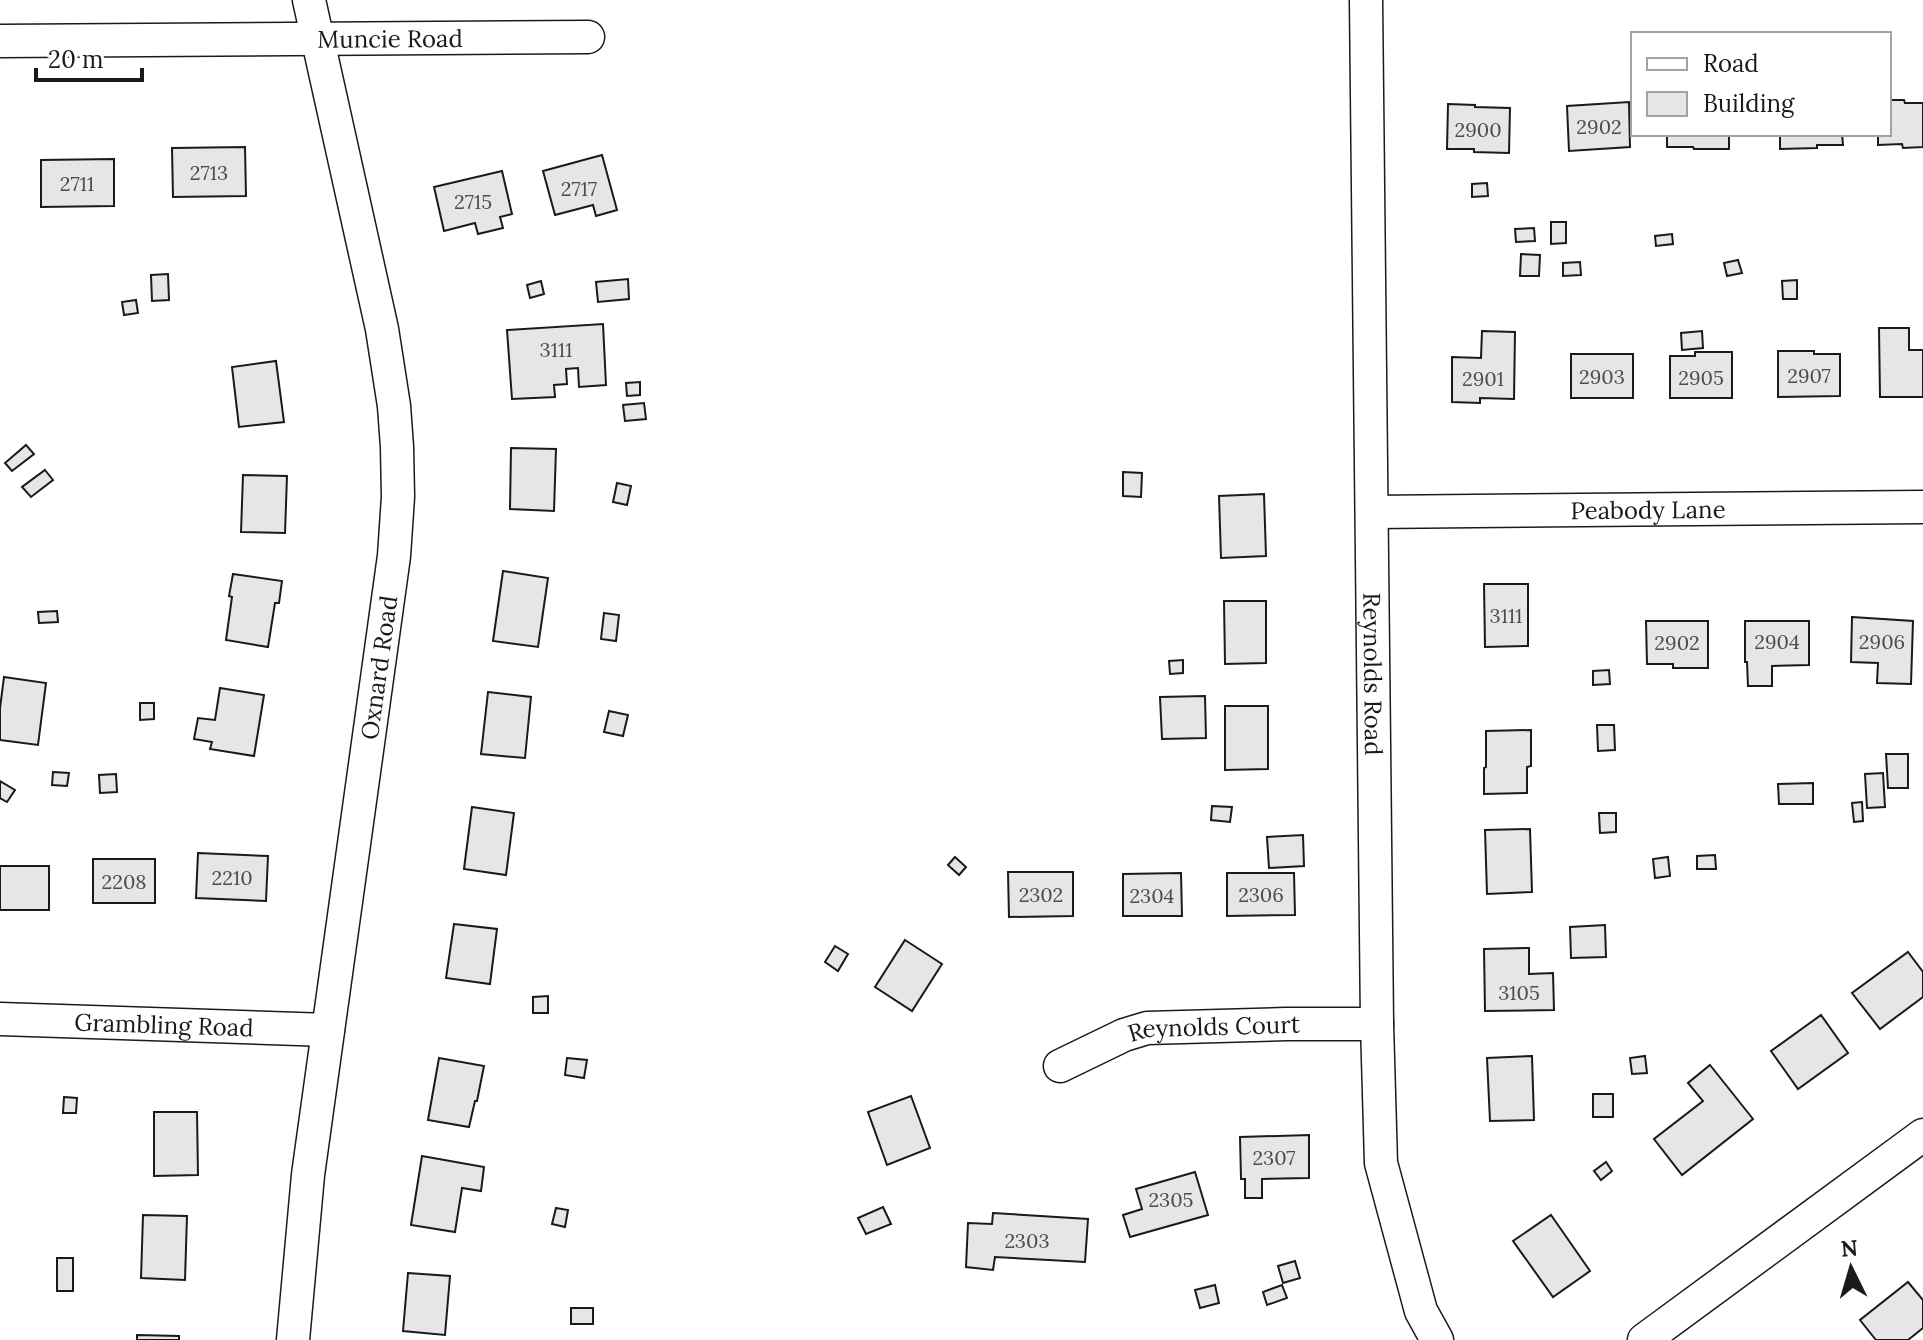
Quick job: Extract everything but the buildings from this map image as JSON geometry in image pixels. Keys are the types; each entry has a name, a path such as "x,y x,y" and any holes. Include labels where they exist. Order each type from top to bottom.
{"street":[{"name":"Oxnard Road","path":"293,1340 308,1175 394,556 398,497 394,406 382,329 309,0"},
{"name":"Reynolds Road","path":"1366,0 1381,1163 1421,1311 1437,1340"},
{"name":"Muncie Road","path":"0,41 588,37"},
{"name":"Peabody Lane","path":"1372,512 1923,507"},
{"name":"Grambling Road","path":"0,1019 328,1030"},
{"name":"Reynolds Court","path":"1060,1066 1124,1035 1147,1028 1377,1024"},
{"path":"1644,1340 1923,1135"}]}
